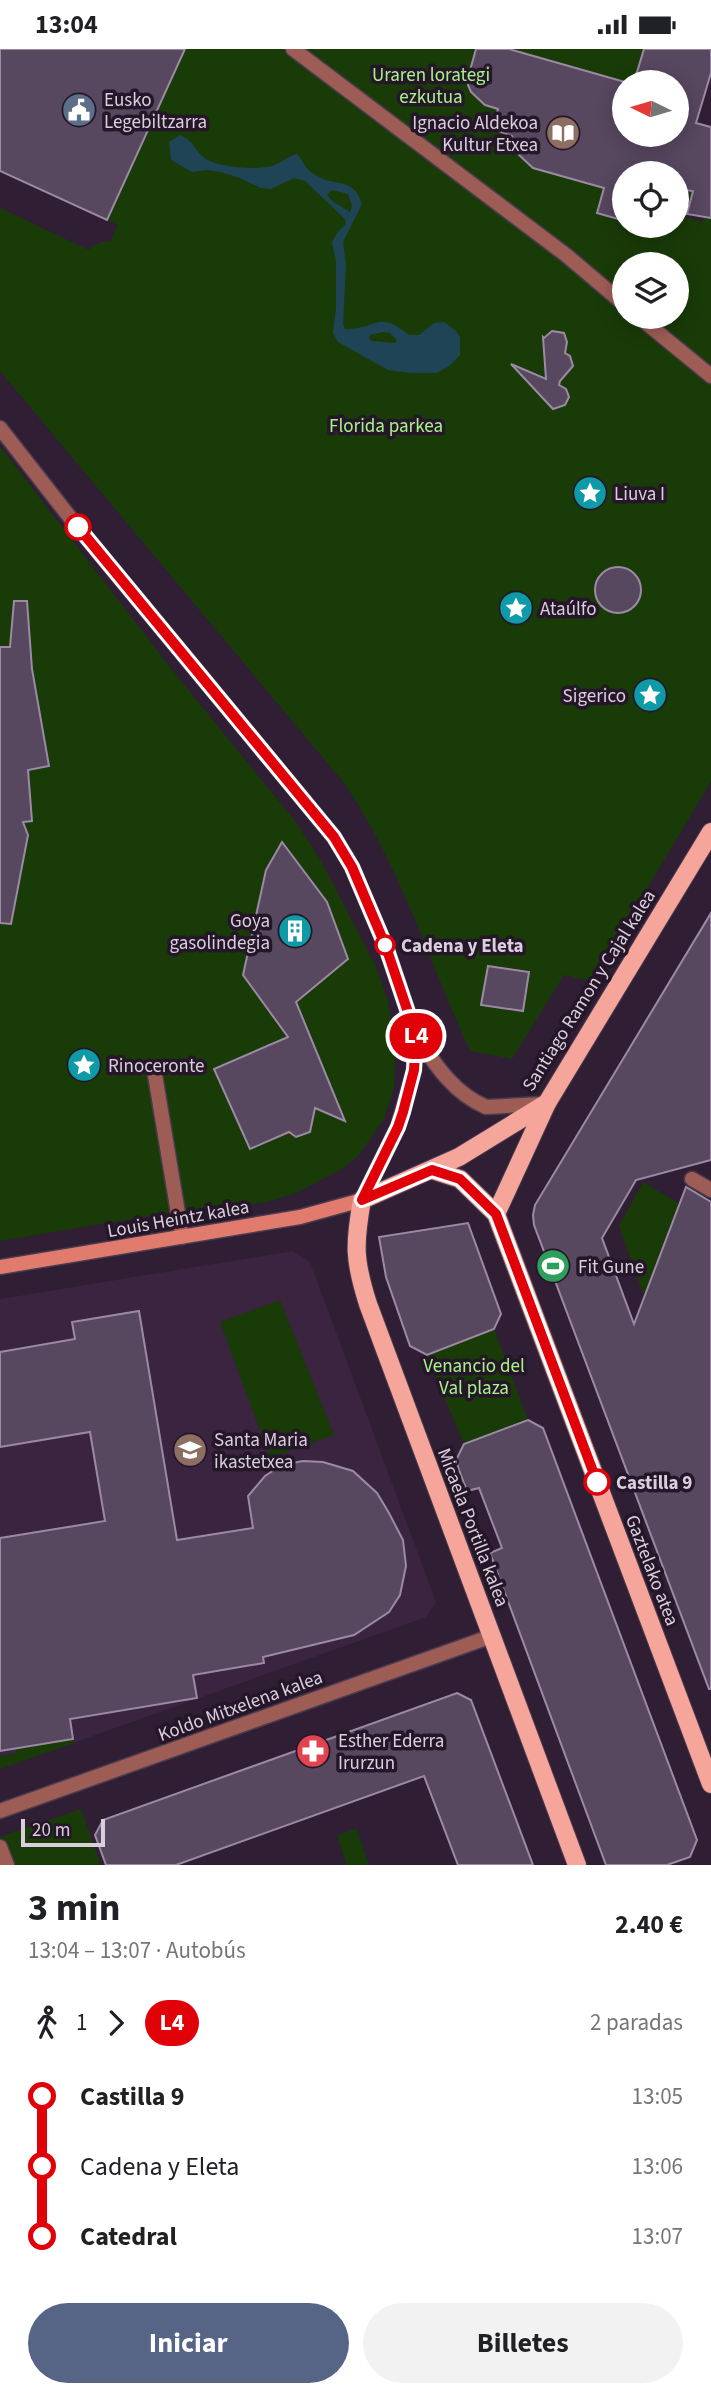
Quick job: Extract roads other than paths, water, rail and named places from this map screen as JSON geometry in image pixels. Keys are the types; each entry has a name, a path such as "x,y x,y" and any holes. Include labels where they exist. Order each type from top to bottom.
{"main road":[{"name":"Santiago Ramon y Cajal kalea","path":"362,1200 459,1157 547,1103 711,832"},
{"path":"496,1214 547,1103"},
{"name":"Gaztelako atea","path":"432,1170 460,1179 496,1214 711,1784"},
{"name":"Louis Heintz kalea","path":"0,1266 300,1216 362,1200"},
{"name":"Micaela Portilla kalea","path":"362,1200 355,1256 359,1277 577,1865"}],"street":[{"path":"293,49 566,255 612,294"},
{"path":"654,329 711,376"},
{"path":"0,428 79,530 334,837 352,867 386,947 416,1036 443,1076 465,1096 485,1107 547,1103"},
{"path":"362,1200 398,1127 414,1070 416,1036"},
{"path":"154,1069 182,1237"},
{"path":"692,1179 711,1190"},
{"name":"Koldo Mitxelena kalea","path":"0,1811 492,1636"},
{"path":"0,1847 7,1865"}],"water":[{"path":"180,135 209,161 236,167 272,166 297,154 309,170 319,177 353,189 362,204 343,242 346,265 345,329 383,322 398,327 409,335 419,335 434,323 444,322 460,337 460,355 437,373 410,373 388,370 338,342 333,333 336,261 332,242 346,224 345,219 305,181 294,178 271,189 261,188 220,172 192,172 171,160 169,142","holes":["332,190 348,194 352,206 350,212 327,195","390,333 397,340 395,343 372,341 369,338 370,335"]}],"place":[{"name":"Eusko Legebiltzarra","path":"79,110"},
{"name":"Ignacio Aldekoa Kultur Etxea","path":"563,133"},
{"name":"Liuva I","path":"590,493"},
{"name":"Ataúlfo","path":"516,608"},
{"name":"Sigerico","path":"650,695"},
{"name":"Goya gasolindegia","path":"295,931"},
{"name":"Cadena y Eleta","path":"385,945"},
{"name":"Rinoceronte","path":"84,1065"},
{"name":"Fit Gune","path":"553,1266"},
{"name":"Santa Maria ikastetxea","path":"190,1450"},
{"name":"Castilla 9","path":"597,1482"},
{"name":"Esther Ederra Irurzun","path":"313,1751"}],"park label":[{"name":"Uraren lorategi ezkutua","path":"431,85"},
{"name":"Florida parkea","path":"386,425"},
{"name":"Venancio del Val plaza","path":"474,1376"}]}
